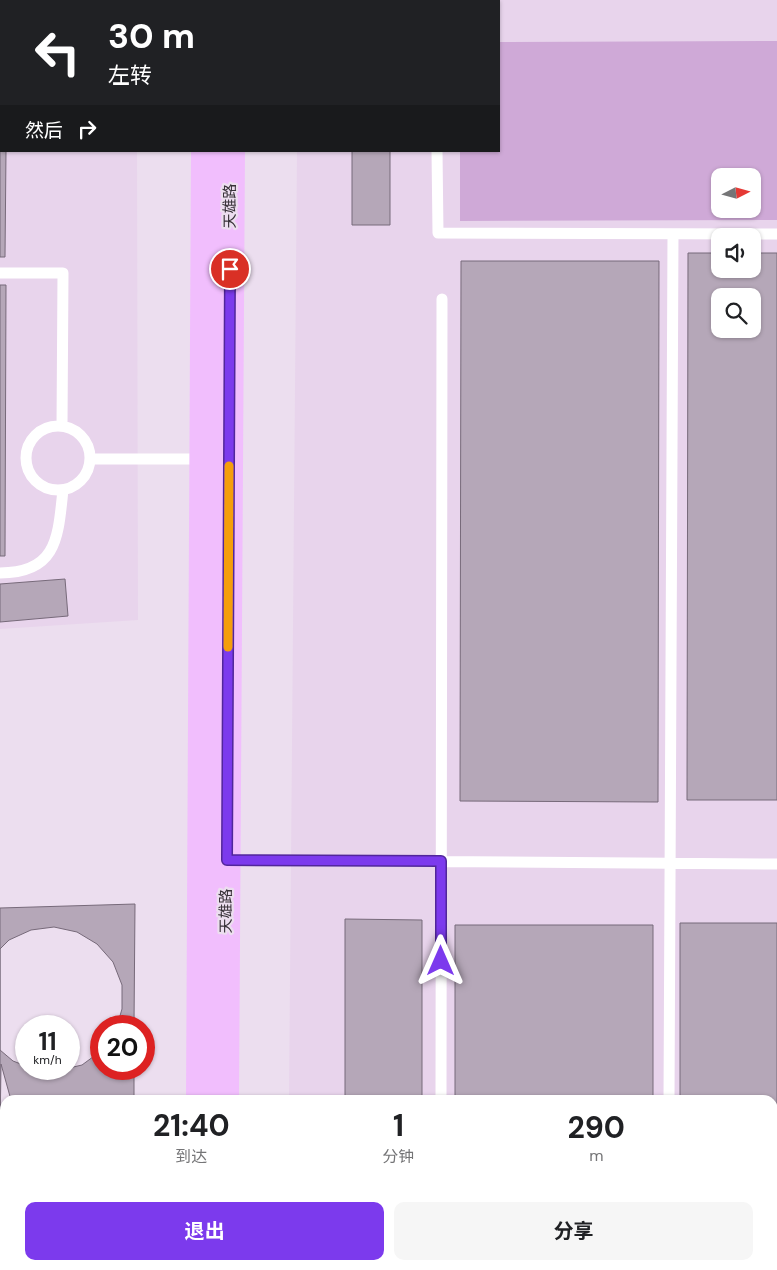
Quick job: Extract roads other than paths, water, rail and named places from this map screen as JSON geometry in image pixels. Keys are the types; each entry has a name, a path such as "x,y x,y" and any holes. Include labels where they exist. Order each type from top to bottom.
{"main road":[{"name":"天雄路","path":"200,1095 205,152"},
{"name":"天雄路","path":"225,1095 230,152"}],"lane":[{"path":"437,152 438,234 777,234"},
{"path":"669,1095 673,234"},
{"path":"0,273 63,273 62,426"},
{"path":"441,1095 442,299"},
{"path":"53,426 62,426 71,429 85,441 90,459 88,470 74,486 64,490 52,490 42,486 28,470 26,459 27,448 37,434 53,426"},
{"path":"90,459 203,460"},
{"path":"0,573 21,573 41,563 51,550 58,532 64,490"},
{"path":"227,860 777,864"}]}
